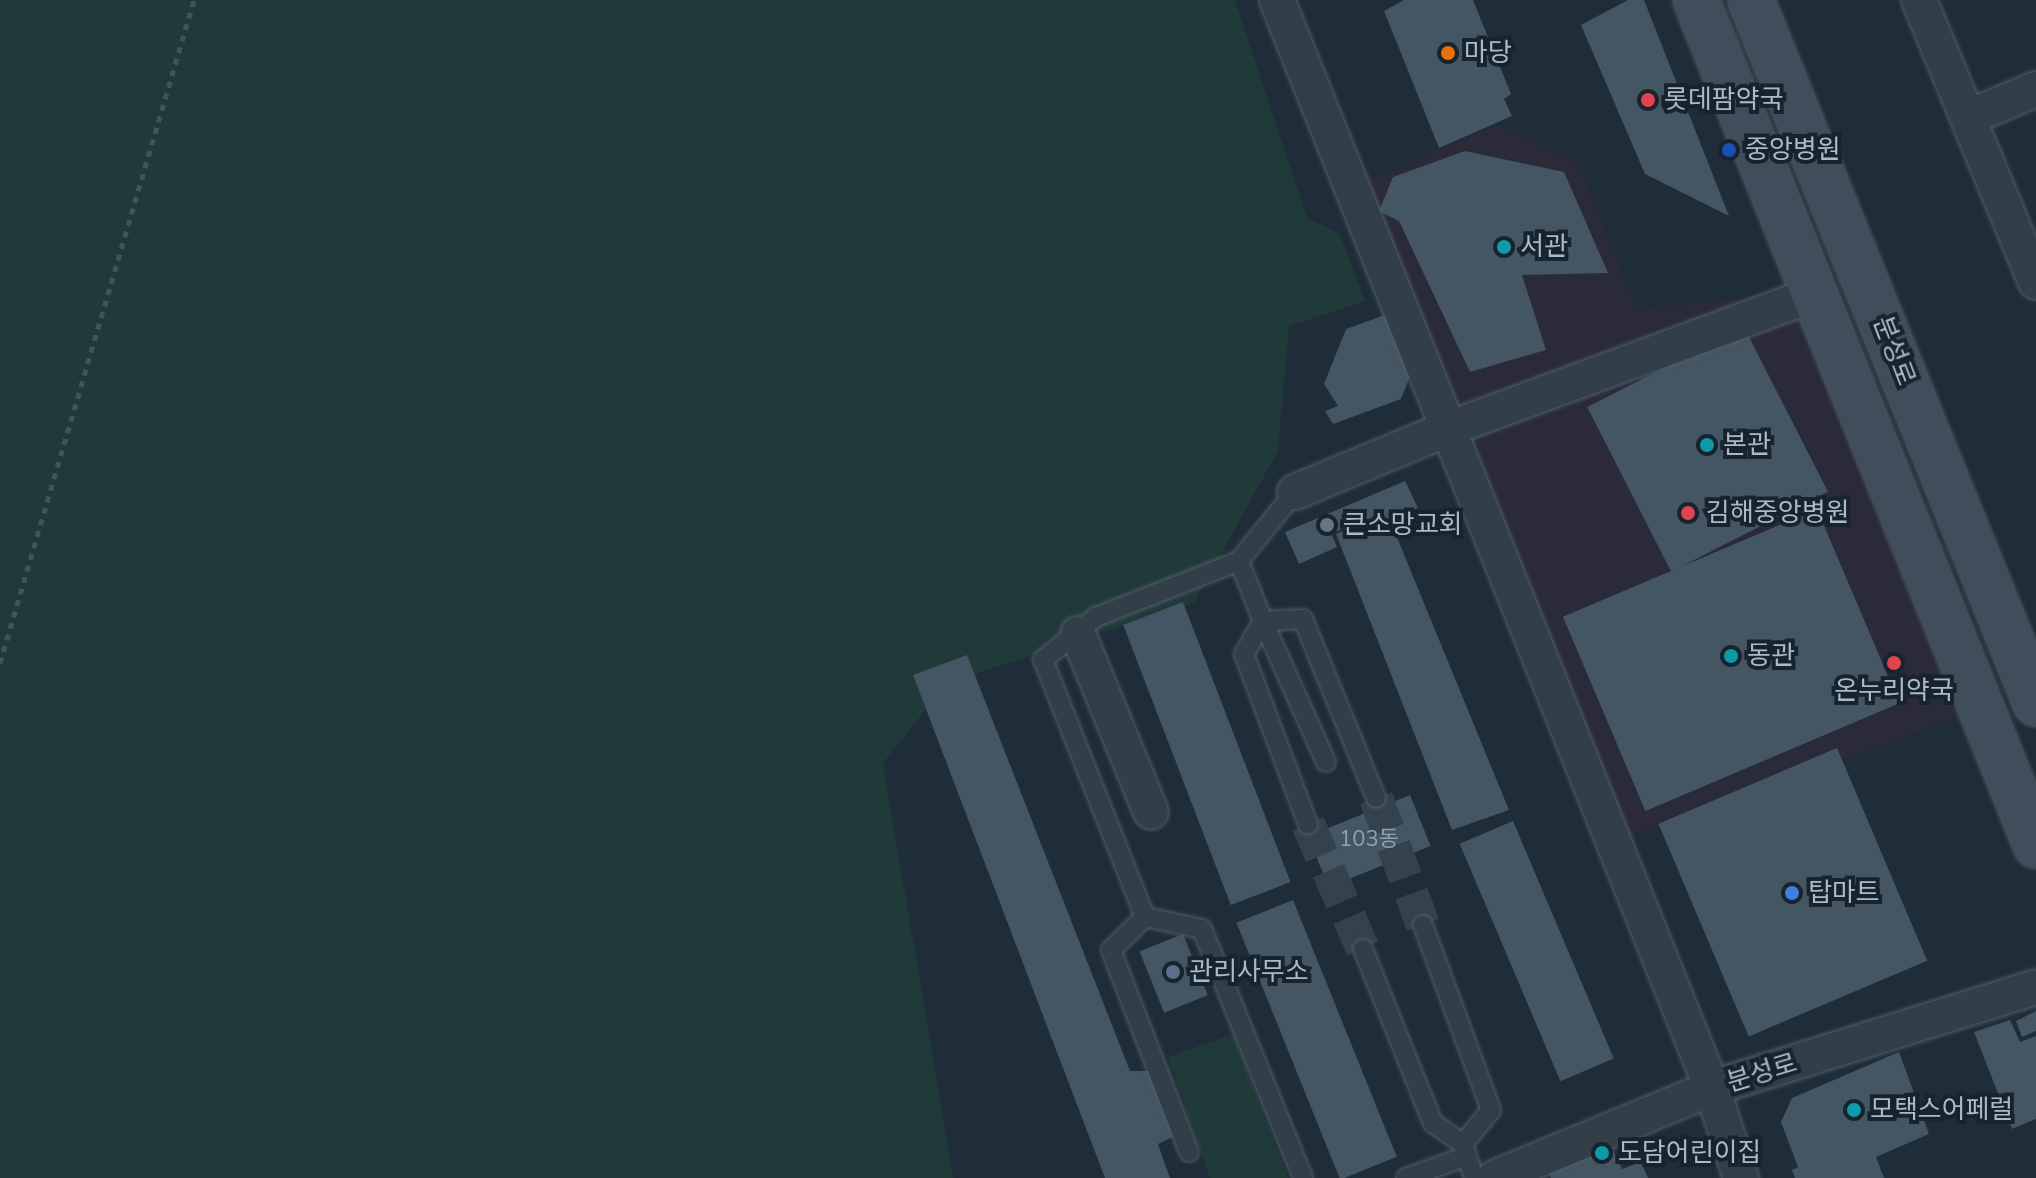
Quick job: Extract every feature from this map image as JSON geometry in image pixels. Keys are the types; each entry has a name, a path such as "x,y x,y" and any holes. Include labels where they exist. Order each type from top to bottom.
{"main road":[{"name":"분성로","path":"1696,0 1818,293 2036,845"},
{"name":"분성로","path":"1751,0 2036,703"}],"street":[{"path":"1277,0 1445,430 1712,1088 1741,1178"},
{"path":"1919,0 2036,282"},
{"path":"1968,118 2036,89"},
{"path":"1295,492 1445,430 1818,293"},
{"path":"1078,634 1151,812"},
{"name":"분성로","path":"1494,1178 1712,1088 2036,987"}],"lane":[{"path":"1145,917 1043,660 1096,617 1239,561 1295,492"},
{"path":"1239,561 1326,762"},
{"path":"1263,621 1303,619 1376,798"},
{"path":"1263,621 1244,654 1308,824"},
{"path":"1145,917 1111,950 1189,1152"},
{"path":"1145,917 1202,929 1303,1178"},
{"path":"1406,1178 1465,1150 1491,1110 1423,925"},
{"path":"1363,949 1433,1123 1465,1150 1474,1178"}],"path":[{"path":"0,663 194,0"}],"shaded area":[{"name":"김해중앙병원","path":"1496,125 1579,163 1637,309 1791,294 1959,717 1628,837 1367,181"}],"green space":[{"path":"0,0 1235,0 1307,218 1339,233 1365,301 1289,326 1278,451 1194,603 947,683 883,763 953,1178 0,1178"},
{"path":"1233,1034 1288,1178 1210,1178 1168,1057"}],"building":[{"name":"마당","path":"1404,0 1473,0 1511,94 1504,99 1512,116 1439,148 1384,11"},
{"name":"롯데팜약국","path":"1628,0 1644,0 1729,216 1645,174 1581,25"},
{"name":"서관","path":"1465,151 1564,172 1608,273 1522,275 1546,350 1470,372 1399,221 1379,211 1393,177"},
{"path":"1385,315 1412,371 1401,399 1333,424 1325,411 1338,406 1324,384 1346,329"},
{"name":"본관","path":"1744,327 1828,492 1671,572 1587,407"},
{"path":"1405,481 1418,508 1392,519 1387,513 1509,810 1452,830 1336,534 1382,515 1331,533 1337,547 1299,564 1285,532"},
{"name":"동관","path":"1817,509 1899,703 1645,811 1563,617"},
{"path":"1183,602 1291,882 1231,905 1123,625"},
{"path":"967,655 1130,1071 1152,1071 1177,1135 1158,1144 1170,1178 1105,1178 913,675"},
{"name":"탑마트","path":"1837,748 1927,961 1749,1036 1658,824"},
{"path":"1410,795 1431,846 1329,887 1308,836"},
{"path":"1513,821 1614,1058 1560,1081 1460,844"},
{"path":"1293,900 1397,1157 1340,1178 1236,923"},
{"name":"관리사무소","path":"1183,934 1208,995 1164,1013 1139,952"},
{"path":"2036,1011 2036,1031 2022,1037 2016,1021"},
{"path":"2010,1020 2020,1042 2036,1036 2036,1119 2012,1129 1974,1032"},
{"name":"모택스어페럴","path":"1899,1052 1929,1134 1876,1157 1884,1178 1795,1178 1792,1170 1798,1167 1781,1122 1792,1098"},
{"name":"도담어린이집","path":"1611,1145 1622,1169 1641,1162 1648,1178 1551,1178 1548,1170"}],"tunnel":[{"path":"1376,798 1423,925"},
{"path":"1308,824 1363,949"}],"place":[{"name":"마당","path":"1448,53"},
{"name":"롯데팜약국","path":"1648,100"},
{"name":"중앙병원","path":"1729,150"},
{"name":"서관","path":"1504,247"},
{"name":"본관","path":"1707,445"},
{"name":"김해중앙병원","path":"1688,513"},
{"name":"큰소망교회","path":"1327,525"},
{"name":"동관","path":"1731,656"},
{"name":"온누리약국","path":"1894,663"},
{"name":"탑마트","path":"1792,893"},
{"name":"관리사무소","path":"1173,972"},
{"name":"모택스어페럴","path":"1854,1110"},
{"name":"도담어린이집","path":"1602,1153"}]}
